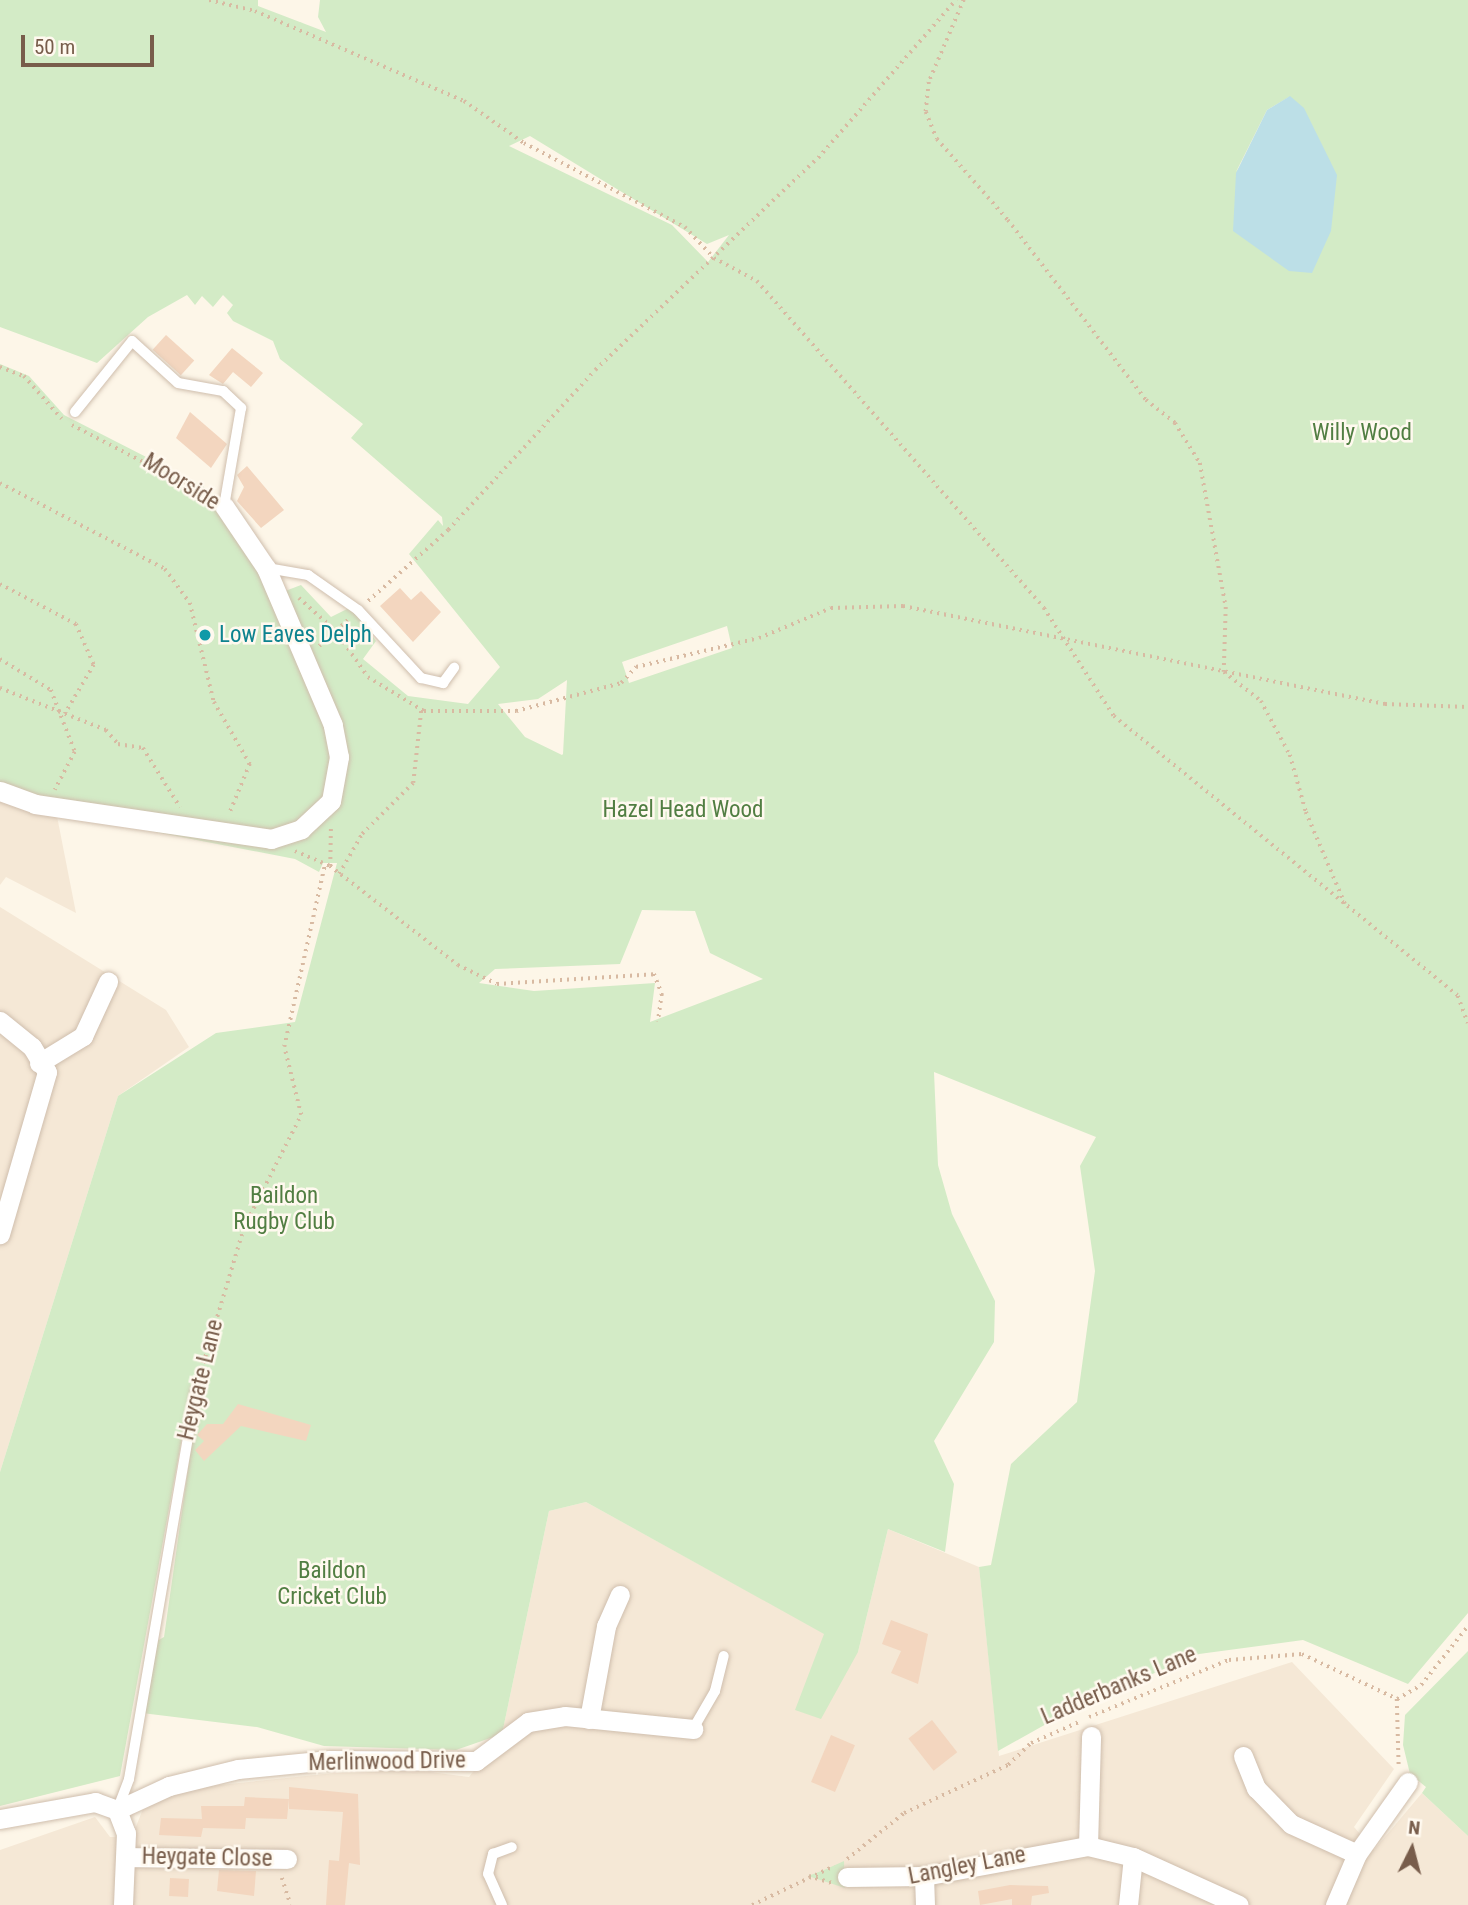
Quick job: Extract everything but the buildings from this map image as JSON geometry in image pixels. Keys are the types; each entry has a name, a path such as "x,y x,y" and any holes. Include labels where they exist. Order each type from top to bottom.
{"street":[{"name":"Moorside","path":"224,506 266,568 303,661 333,725 338,787 321,814 271,839"},
{"path":"0,791 24,800 271,839"},
{"path":"39,1063 83,1036 108,982"},
{"path":"0,1021 32,1047 39,1063 47,1072 0,1234"},
{"path":"589,1719 606,1626 620,1595"},
{"name":"Merlinwood Drive","path":"117,1810 169,1786 238,1769 330,1760 476,1761 528,1722 589,1719 692,1729"},
{"path":"1087,1846 1091,1736"},
{"path":"1243,1756 1256,1788 1291,1824 1357,1854"},
{"path":"1335,1905 1357,1854 1408,1782"},
{"path":"0,1819 95,1802 117,1810 127,1857 122,1905"},
{"name":"Langley Lane","path":"847,1877 924,1877 1087,1846 1133,1857 1239,1905"},
{"name":"Heygate Close","path":"127,1857 279,1859"},
{"path":"1128,1905 1133,1857"},
{"path":"924,1877 925,1905"}],"lane":[{"path":"75,412 132,341 178,383 223,391 241,408 224,506"},
{"path":"266,568 307,575 358,610 421,678 443,683 454,668"},
{"name":"Heygate Lane","path":"117,1810 129,1779 196,1390"},
{"path":"692,1729 715,1691 724,1656"},
{"path":"502,1905 488,1874 493,1854 512,1847"}],"path":[{"path":"209,0 244,9 464,101 524,143 685,228 714,258 757,281 1044,608 1114,716 1458,996 1468,1023"},
{"path":"240,0 244,9"},
{"path":"303,661 448,530 595,370 818,158 956,0"},
{"path":"964,0 929,82 926,112 937,139 1008,220 1146,400 1175,423 1199,463 1226,607 1224,672"},
{"name":"Moorside","path":"0,367 24,376 62,419 139,455 224,506"},
{"path":"0,483 165,569 190,603 214,702 250,764 242,793 212,831 174,802 143,748 118,744 106,730 0,688"},
{"path":"0,584 76,624 94,665 63,713"},
{"path":"336,631 368,677 421,710 516,711 545,705 621,682 636,667 759,638 831,608 903,606 1022,626 1064,642 1385,704 1468,707"},
{"path":"0,659 51,690 63,713 75,752 66,777 53,792 24,800"},
{"path":"1224,672 1261,701 1290,755 1306,813 1345,905"},
{"path":"339,874 362,834 413,783 421,710"},
{"path":"271,839 330,866 458,965 497,985 654,974 662,994 658,1022"},
{"name":"Heygate Lane","path":"196,1390 244,1227 301,1115 284,1047 325,864"},
{"path":"1395,1764 1397,1699 1421,1685 1468,1626"},
{"name":"Ladderbanks Lane","path":"857,1852 904,1813 1008,1765 1031,1743 1229,1660 1302,1654 1397,1699"},
{"path":"279,1859 291,1905"},
{"path":"752,1905 808,1876"}],"shaded area":[{"path":"0,785 54,801 76,913 6,877 0,885"},
{"path":"0,907 166,1010 189,1047 118,1096 0,1472"},
{"path":"586,1502 858,1652 888,1529 979,1567 999,1756 1292,1662 1394,1769 1354,1827 1374,1850 1422,1793 1468,1836 1468,1905 0,1905 0,1850 95,1817 110,1837 132,1837 146,1801 200,1787 391,1767 469,1777 502,1734 549,1511"}],"green space":[{"path":"0,0 258,0 258,6 326,32 318,17 320,0 1468,0 1468,1613 1408,1684 1303,1640 1199,1654 1080,1705 998,1751 979,1567 991,1565 1011,1464 1077,1402 1095,1271 1080,1166 1096,1137 934,1072 938,1165 952,1214 995,1301 994,1342 934,1441 954,1484 945,1552 888,1529 858,1652 821,1719 795,1710 824,1634 586,1502 549,1511 502,1734 456,1750 324,1746 257,1727 142,1713 157,1641 164,1637 201,1378 192,1383 120,1776 0,1806 0,1472 118,1096 216,1033 295,1022 337,863 323,863 319,872 295,859 83,818 0,786 0,364 29,376 64,415 203,486 233,511 280,593 301,585 331,617 351,607 376,641 363,659 408,696 468,704 500,667 409,554 438,520 443,526 442,517 351,438 363,424 280,359 273,341 233,321 227,313 233,305 223,295 213,307 202,296 195,305 187,295 148,317 97,363 0,327","holes":["1289,97 1236,172 1267,110","530,136 707,244 729,235 708,262 672,225 509,146","727,626 732,648 629,683 622,662","567,680 563,754 525,737 498,704 538,699","642,910 695,911 710,953 763,979 650,1022 655,983 534,991 479,983 495,969 620,964"]},
{"path":"1468,1651 1468,1836 1422,1793 1426,1787 1410,1774 1403,1745 1405,1715"},
{"path":"844,1861 845,1888 808,1876 824,1870"}],"water":[{"path":"1290,96 1304,108 1337,175 1331,231 1312,273 1289,271 1233,231 1236,173 1267,110"}],"place":[{"name":"Low Eaves Delph","path":"205,635"}],"park label":[{"name":"Willy Wood","path":"1362,433"},
{"name":"Hazel Head Wood","path":"683,810"},
{"name":"Baildon Rugby Club","path":"284,1209"},
{"name":"Baildon Cricket Club","path":"332,1584"}]}
